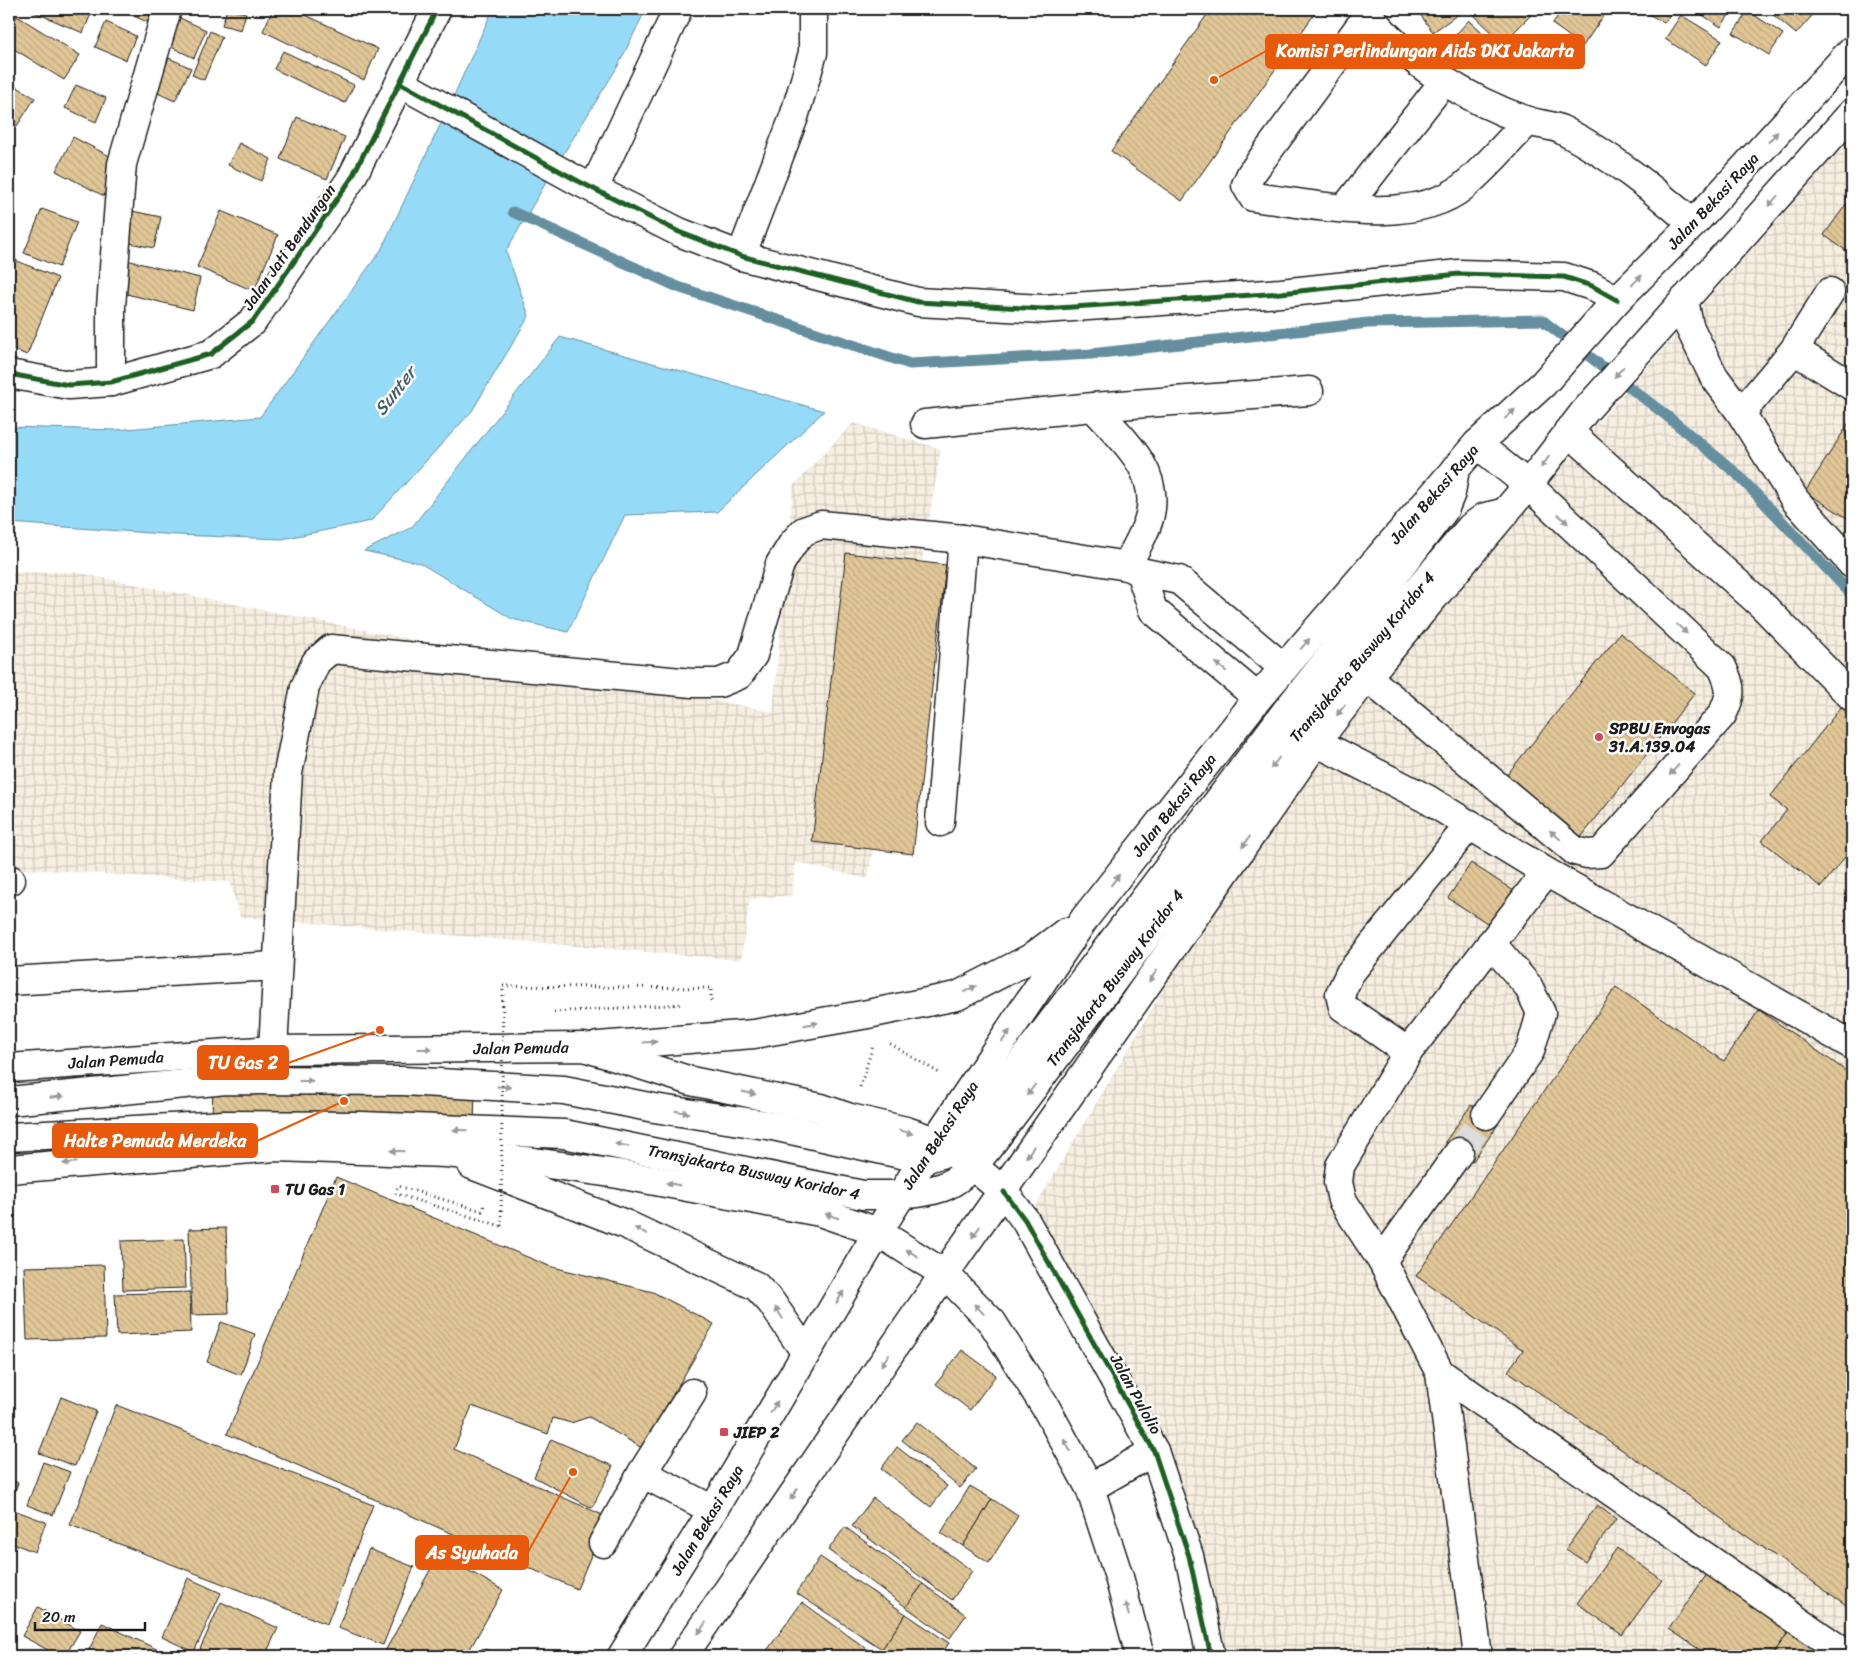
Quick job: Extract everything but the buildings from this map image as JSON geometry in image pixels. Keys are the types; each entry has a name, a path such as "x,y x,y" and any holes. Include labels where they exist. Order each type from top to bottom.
{"main road":[{"path":"111,382 111,307 122,164 167,9"},
{"name":"Jalan Jati Bendungan","path":"9,374 69,385 111,382 211,354 253,321 351,179 408,87 436,9"},
{"path":"586,184 678,9"},
{"path":"741,256 774,173 799,99 812,53 813,9"},
{"path":"1528,121 1463,187 1428,206 1375,211 1345,208 1253,197 1246,185 1251,174 1366,12 1399,49 1445,80 1482,102 1528,121 1563,129 1642,180 1693,224"},
{"name":"Jalan Bekasi Raya","path":"622,1656 713,1510 878,1232 901,1196 937,1150 1085,918 1258,698 1477,444 1543,384 1611,308 1693,224 1852,50"},
{"path":"1345,208 1445,80"},
{"path":"408,87 586,184 679,232 741,256 918,302 1043,309 1282,293 1459,274 1564,277 1592,286 1611,308"},
{"path":"683,1656 907,1328 1004,1192 1316,742 1367,677 1528,485 1585,410 1852,113"},
{"path":"1741,413 1794,350 1830,292"},
{"path":"1684,300 1689,326 1713,375 1741,413 1795,500 1852,564"},
{"path":"1794,350 1852,386"},
{"path":"925,424 1093,407 1309,391"},
{"path":"1093,407 1140,459 1152,490 1150,515 1133,569 1153,610 1258,698"},
{"path":"1568,432 1763,606 1852,697"},
{"path":"1367,677 1575,852 1587,854 1601,853 1722,715 1730,698 1730,681 1722,666 1528,485 1477,444"},
{"name":"Transjakarta Busway Koridor 4","path":"937,1150 990,1104 1287,710 1360,620 1444,510 1451,493 1455,469"},
{"name":"Transjakarta Busway Koridor 4","path":"9,1137 224,1125 362,1126 564,1134 863,1195 901,1196 944,1187 972,1166 1301,729 1471,527 1485,517 1506,512"},
{"path":"273,1050 288,773 305,687 316,662 331,649 719,684 739,675 753,655 780,564 793,543 804,531 821,525 963,539 1133,569 1179,580 1284,668"},
{"path":"940,822 963,539"},
{"path":"1316,742 1427,798 1546,872 1852,1045"},
{"path":"1408,1052 1343,1007 1340,994 1350,973 1470,824"},
{"path":"1478,1656 1440,1373 1382,1261 1342,1200 1338,1182 1340,1166 1408,1052 1546,872"},
{"path":"584,1047 754,1034 957,996 1030,958 1085,918"},
{"path":"1486,1114 1530,1051 1541,1013 1528,986 1491,943"},
{"path":"9,981 277,966"},
{"name":"Jalan Pemuda","path":"9,1068 273,1050 584,1047 691,1081 821,1108 850,1118 906,1131 937,1150 972,1166 1004,1192"},
{"path":"9,1101 226,1080 404,1081 564,1090 654,1108 937,1150"},
{"path":"9,1169 276,1147 446,1154 534,1162 618,1174 820,1212 878,1232 946,1275 992,1322 1046,1408 1090,1488 1119,1578 1140,1656"},
{"path":"1382,1261 1459,1152"},
{"path":"446,1154 625,1224 756,1286 771,1302 806,1354"},
{"name":"Jalan Pulolio","path":"1004,1192 1025,1220 1154,1451 1189,1556 1211,1656"},
{"path":"1440,1373 1849,1656"},
{"path":"603,1543 642,1473 692,1393"},
{"path":"1090,1488 1154,1451"},
{"path":"642,1473 713,1510"}],"path":[{"path":"486,1201 482,1211 398,1186 396,1194 502,1226 503,986 711,988 712,1002 702,1002"},
{"path":"547,1012 692,1003"},
{"path":"885,1041 944,1076"},
{"path":"860,1089 874,1043"}],"shaded area":[{"path":"1852,136 1852,1656 1201,1656 1143,1451 1029,1217 1299,760"},
{"path":"853,423 941,449 868,879 795,862 792,895 750,899 741,960 240,917 230,882 9,868 9,572 74,572 773,712 793,486"}],"water":[{"name":"Sunter","path":"493,9 646,9 618,66 506,251 529,316 472,411 371,521 282,539 177,535 9,523 9,427 116,430 260,417 381,250"},
{"path":"560,337 824,411 717,512 625,515 568,632 512,619 420,563 364,551 412,527"}],"waterway":[{"path":"513,212 678,287 910,364 1091,354 1368,323 1542,320 1667,416 1736,473 1852,595"}],"tunnel":[{"path":"1459,1152 1486,1115"}],"cycle path":[{"path":"9,374 69,385 111,382 211,354 253,321 351,179 437,9"},
{"path":"400,83 578,181 679,232 741,256 918,302 1043,309 1281,293 1459,274 1564,277 1592,286 1617,300"},
{"path":"1004,1192 1025,1220 1154,1451 1189,1556 1211,1656"}],"place":[{"name":"Komisi Perlindungan Aids DKI Jakarta","path":"1214,80"},
{"name":"SPBU Envogas 31.A.139.04","path":"1599,737"},
{"name":"TU Gas 2","path":"380,1030"},
{"name":"Halte Pemuda Merdeka","path":"344,1101"},
{"name":"TU Gas 1","path":"275,1189"},
{"name":"JIEP 2","path":"724,1432"},
{"name":"As Syuhada","path":"573,1472"}]}
